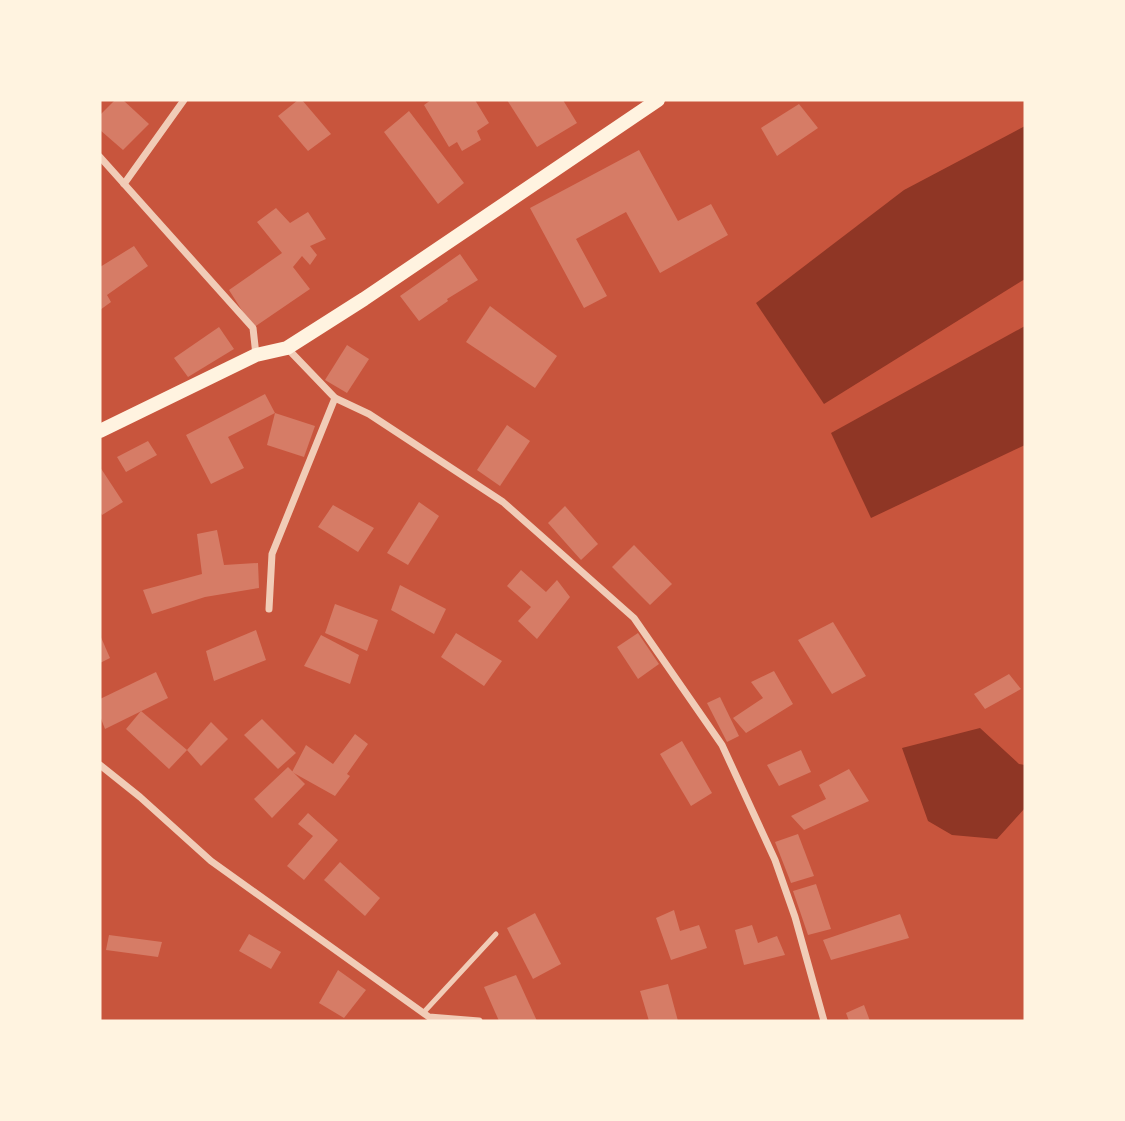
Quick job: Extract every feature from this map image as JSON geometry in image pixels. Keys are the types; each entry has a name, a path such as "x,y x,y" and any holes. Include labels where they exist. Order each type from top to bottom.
{"main road":[{"path":"100,431 256,355 287,348 658,100"}],"street":[{"path":"124,184 184,100"},
{"path":"100,157 253,328 256,355"},
{"path":"287,348 335,398 369,414 503,502 634,618 722,745 775,860 795,917 824,1021"},
{"path":"269,609 272,554 335,398"},
{"path":"100,765 211,861 429,1017 479,1021"}],"lane":[{"path":"424,1013 496,934"}],"shaded area":[{"path":"1025,126 1025,279 824,404 756,303 904,190"},
{"path":"1025,326 1025,445 871,518 831,433"},
{"path":"980,728 1019,764 1025,765 1025,808 997,839 952,835 928,821 902,748"}],"building":[{"path":"115,100 123,100 149,124 123,150 100,130 100,115"},
{"path":"298,100 302,100 331,134 308,151 278,116"},
{"path":"431,100 475,100 489,123 477,131 481,140 462,151 457,142 449,147 424,105"},
{"path":"507,100 563,100 577,123 537,147"},
{"path":"799,104 818,128 777,156 761,128"},
{"path":"409,111 464,183 438,204 384,132"},
{"path":"639,150 678,221 711,204 728,235 660,273 626,212 576,239 607,296 584,308 530,208"},
{"path":"276,208 290,223 308,212 326,239 310,246 317,255 310,265 302,256 293,267 310,289 253,328 229,290 282,253 257,222"},
{"path":"134,246 148,266 107,295 111,302 100,310 100,267"},
{"path":"460,254 478,280 419,321 400,296"},
{"path":"490,306 557,356 535,388 466,342"},
{"path":"219,327 234,349 188,377 174,358"},
{"path":"347,345 369,359 347,393 325,380"},
{"path":"265,394 275,413 228,437 244,468 211,484 186,435"},
{"path":"275,413 315,426 304,457 267,445"},
{"path":"507,425 530,441 500,486 477,470"},
{"path":"148,441 157,455 126,472 117,457"},
{"path":"100,467 123,502 102,515 100,511"},
{"path":"419,502 439,516 408,565 387,553"},
{"path":"333,505 374,528 358,552 318,527"},
{"path":"565,506 598,544 581,560 548,523"},
{"path":"217,530 224,565 258,563 259,588 205,597 152,614 143,590 202,574 197,534"},
{"path":"634,545 672,584 650,605 612,567"},
{"path":"521,570 546,592 557,580 570,597 537,639 518,621 531,607 507,586"},
{"path":"400,585 446,609 434,634 391,610"},
{"path":"335,604 378,620 367,651 325,633"},
{"path":"833,622 866,676 832,694 798,640"},
{"path":"256,630 266,660 214,681 206,651"},
{"path":"456,633 502,661 484,686 441,657"},
{"path":"638,633 659,664 638,679 617,647"},
{"path":"100,635 110,658 100,663"},
{"path":"321,635 359,655 350,684 304,666"},
{"path":"774,671 793,704 746,733 733,718 763,698 751,682"},
{"path":"156,672 168,698 105,729 100,716 100,699"},
{"path":"1009,674 1021,689 985,709 974,694"},
{"path":"720,697 739,736 727,742 707,703"},
{"path":"141,711 187,750 169,769 126,729"},
{"path":"262,719 296,753 278,769 244,735"},
{"path":"211,722 228,739 201,766 187,750"},
{"path":"355,734 368,744 335,796 292,772 306,745 333,764"},
{"path":"682,741 712,793 691,806 660,754"},
{"path":"801,750 811,772 779,786 767,765"},
{"path":"288,767 305,784 272,818 254,799"},
{"path":"849,769 869,801 804,830 791,816 826,799 819,785"},
{"path":"308,813 338,840 304,880 287,866 313,836 298,824"},
{"path":"798,834 814,876 791,883 775,842"},
{"path":"340,862 380,898 365,916 324,880"},
{"path":"816,884 831,929 808,935 793,891"},
{"path":"674,910 680,931 699,925 707,948 671,960 656,918"},
{"path":"535,913 561,964 533,979 507,928"},
{"path":"900,914 909,938 831,960 823,940"},
{"path":"752,925 758,943 777,936 785,955 744,965 735,930"},
{"path":"249,934 281,952 271,969 239,951"},
{"path":"109,935 162,942 158,957 106,950"},
{"path":"338,970 366,990 344,1018 319,1003"},
{"path":"516,975 537,1021 499,1021 484,987"},
{"path":"668,984 678,1021 649,1021 640,991"},
{"path":"864,1005 870,1021 849,1021 846,1013"}]}
